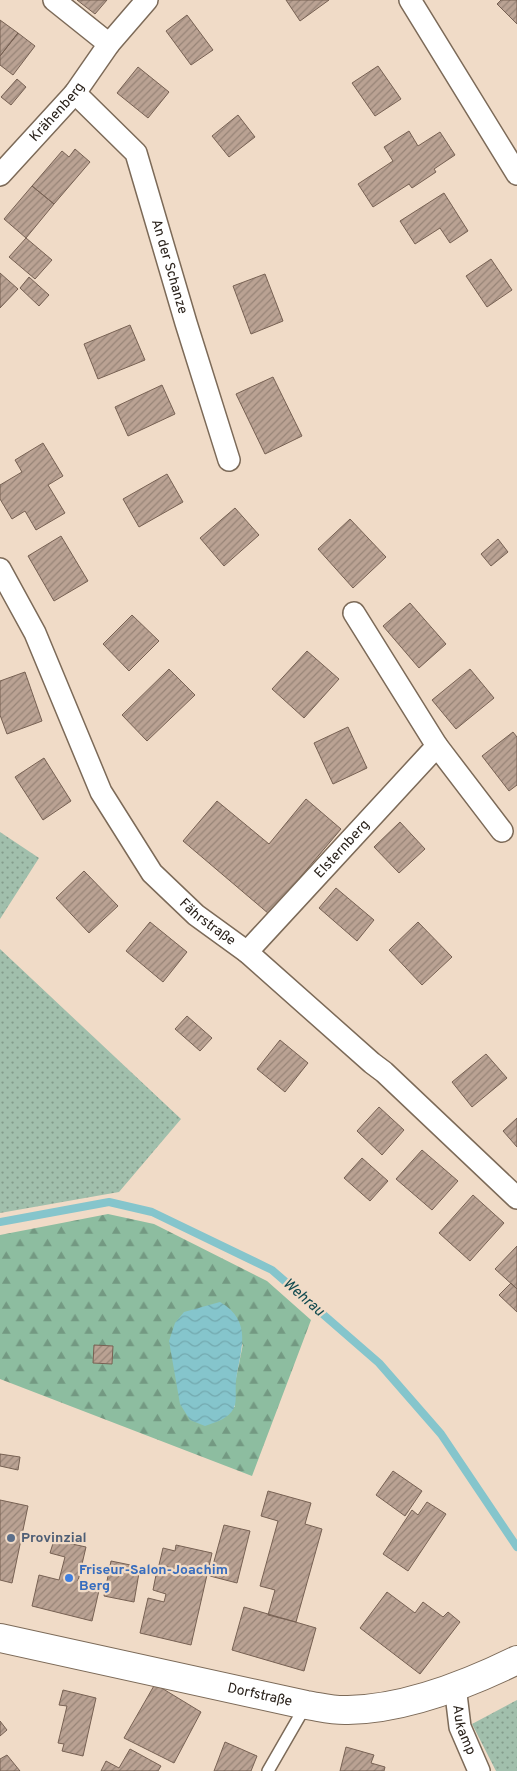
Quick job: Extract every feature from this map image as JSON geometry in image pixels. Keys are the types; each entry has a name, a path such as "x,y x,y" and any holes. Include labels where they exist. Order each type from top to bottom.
{"main road":[{"name":"Dorfstraße","path":"0,1638 306,1705 347,1710 406,1703 455,1686 517,1660"}],"street":[{"path":"54,0 109,44"},
{"name":"Krähenberg","path":"0,175 75,93 109,44 147,0"},
{"path":"410,0 517,174"},
{"name":"An der Schanze","path":"75,93 136,153 229,460"},
{"name":"Fährstraße","path":"0,569 35,633 101,792 152,873 196,915 247,952 384,1072 517,1198"},
{"path":"354,613 437,746 502,831"},
{"name":"Elsternberg","path":"247,952 437,746"},
{"name":"Aukamp","path":"455,1686 460,1727 479,1771"}],"lane":[{"path":"268,1771 306,1705"}],"green space":[{"path":"0,832 39,858 0,919"},
{"path":"0,949 181,1119 119,1192 0,1213"},
{"path":"108,1214 154,1224 267,1281 311,1320 252,1476 0,1379 0,1235","holes":["243,1344 235,1383 235,1407 180,1404"]},
{"path":"517,1700 517,1771 496,1771 472,1724"}],"water":[{"path":"220,1302 231,1310 237,1318 241,1328 242,1348 236,1381 234,1408 221,1420 205,1426 190,1420 180,1404 169,1341 175,1323 184,1312"}],"building":[{"path":"77,0 107,0 95,14"},
{"path":"286,0 329,0 300,21"},
{"path":"501,0 517,0 517,24 497,4"},
{"path":"187,15 213,50 191,65 166,31"},
{"path":"0,20 18,33 0,56"},
{"path":"18,33 35,46 13,75 0,65 0,56"},
{"path":"378,66 401,99 375,116 352,83"},
{"path":"138,67 169,92 148,118 117,93"},
{"path":"17,79 26,87 11,105 1,97"},
{"path":"238,115 255,137 229,157 212,136"},
{"path":"409,131 418,146 440,132 455,155 434,169 436,172 412,188 409,184 373,207 358,184 393,161 384,147"},
{"path":"75,149 90,162 54,204 32,186 62,151 69,157"},
{"path":"32,186 54,204 26,238 4,219"},
{"path":"444,193 468,231 450,243 440,228 415,244 400,221"},
{"path":"26,238 52,260 35,279 9,257"},
{"path":"491,259 512,290 487,307 466,276"},
{"path":"0,273 18,289 0,308"},
{"path":"265,274 283,321 251,334 233,286"},
{"path":"29,277 49,295 39,306 20,288"},
{"path":"130,325 145,360 98,379 84,344"},
{"path":"273,377 302,436 265,454 236,394"},
{"path":"162,385 175,414 128,436 115,407"},
{"path":"43,443 63,476 48,485 65,513 36,530 25,511 12,519 0,499 0,485 22,472 15,460"},
{"path":"167,474 183,502 139,527 123,499"},
{"path":"235,508 259,535 224,566 200,538"},
{"path":"350,519 386,557 353,588 318,549"},
{"path":"61,536 88,581 54,601 28,556"},
{"path":"498,539 508,552 491,566 481,554"},
{"path":"410,603 446,644 419,668 383,626"},
{"path":"132,615 159,641 129,671 103,644"},
{"path":"307,651 339,679 304,718 272,689"},
{"path":"169,669 195,695 147,741 122,715"},
{"path":"470,669 494,698 456,729 432,700"},
{"path":"25,672 42,721 7,734 0,715 0,681"},
{"path":"348,727 367,768 333,784 314,743"},
{"path":"513,732 517,737 517,785 509,791 482,756"},
{"path":"44,758 71,801 43,820 15,777"},
{"path":"306,799 341,829 269,914 183,841 217,801 269,844"},
{"path":"400,822 425,849 399,873 374,847"},
{"path":"84,871 118,906 89,933 56,898"},
{"path":"336,888 374,920 357,941 319,908"},
{"path":"150,922 187,952 163,982 126,951"},
{"path":"418,922 452,957 422,985 389,950"},
{"path":"187,1016 212,1038 200,1051 175,1029"},
{"path":"280,1040 308,1063 285,1092 257,1069"},
{"path":"486,1054 507,1078 472,1107 452,1082"},
{"path":"379,1107 404,1130 382,1155 357,1131"},
{"path":"517,1118 517,1147 503,1131"},
{"path":"422,1150 458,1181 432,1210 396,1179"},
{"path":"362,1158 388,1181 370,1201 344,1178"},
{"path":"473,1195 504,1223 470,1261 439,1233"},
{"path":"517,1246 517,1289 495,1269"},
{"path":"511,1283 517,1289 517,1312 499,1295"},
{"path":"94,1345 113,1346 112,1364 93,1363"},
{"path":"0,1454 20,1457 18,1470 0,1466"},
{"path":"393,1471 422,1491 405,1516 376,1495"},
{"path":"268,1491 311,1503 305,1524 322,1529 296,1622 268,1615 275,1590 260,1586 278,1521 261,1516"},
{"name":"Provinzial","path":"0,1500 28,1506 12,1583 0,1580"},
{"path":"427,1502 446,1514 408,1571 383,1554 412,1510 418,1515"},
{"path":"224,1525 250,1531 237,1583 210,1576"},
{"name":"Friseur-Salon-Joachim Berg","path":"54,1540 86,1547 78,1581 100,1586 92,1621 32,1606 39,1575 59,1580 65,1557 50,1553"},
{"path":"176,1545 212,1553 191,1645 140,1633 148,1598 164,1602 166,1594 153,1590 157,1570 170,1573 172,1568 159,1565 163,1548 175,1551"},
{"path":"111,1561 140,1567 134,1602 104,1596"},
{"path":"387,1592 415,1613 423,1602 443,1617 448,1612 460,1622 420,1674 360,1628"},
{"path":"244,1607 316,1628 304,1671 232,1650"},
{"path":"155,1684 201,1712 174,1763 124,1738"},
{"path":"63,1690 96,1698 83,1756 62,1751 64,1744 58,1743 67,1706 59,1705"},
{"path":"0,1721 7,1730 0,1736"},
{"path":"225,1742 257,1756 251,1771 214,1771"},
{"path":"346,1747 374,1755 371,1763 385,1767 384,1771 340,1771"},
{"path":"130,1749 161,1766 158,1771 101,1771 106,1761 119,1768"},
{"path":"7,1755 20,1771 0,1771 0,1759"}],"waterway":[{"name":"Wehrau","path":"0,1222 109,1202 152,1212 272,1270 379,1363 441,1434 517,1547"}],"place":[{"name":"Provinzial","path":"11,1538"},
{"name":"Friseur-Salon-Joachim Berg","path":"69,1578"}]}
